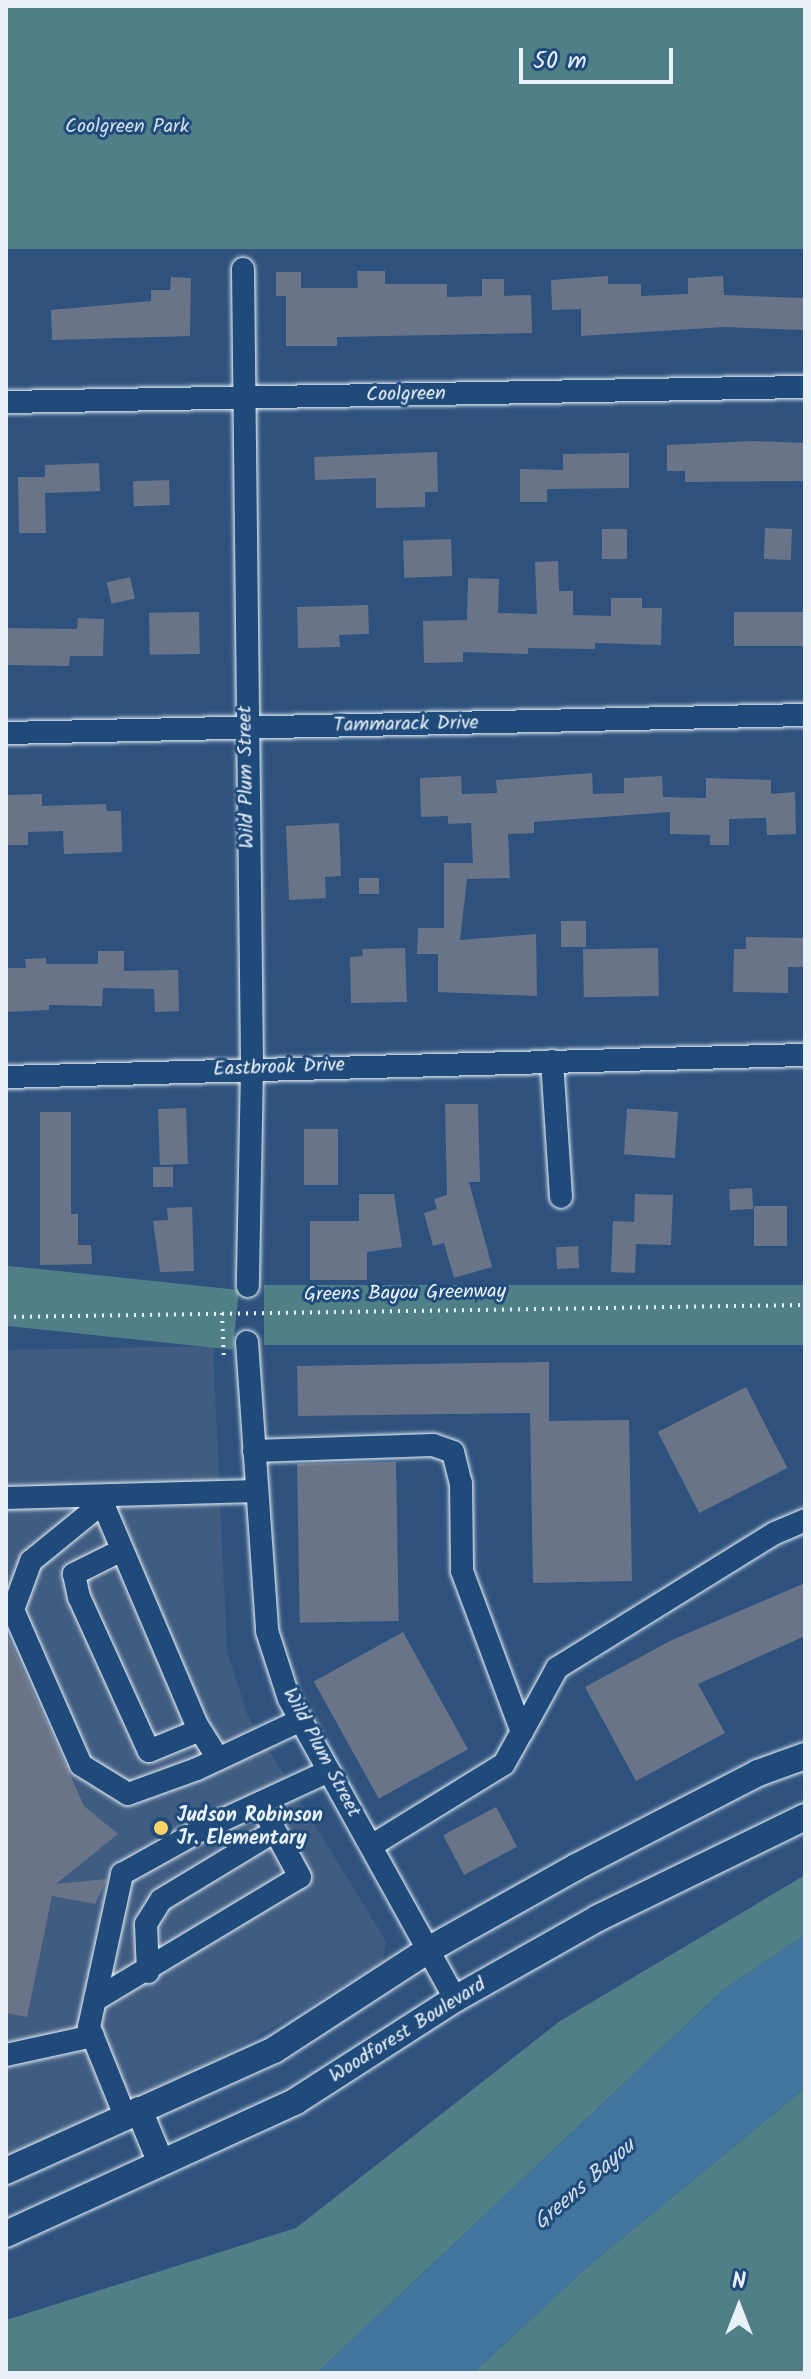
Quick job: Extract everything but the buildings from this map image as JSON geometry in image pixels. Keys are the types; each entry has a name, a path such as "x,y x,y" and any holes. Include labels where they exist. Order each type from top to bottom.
{"main road":[{"path":"6,2171 274,2050 428,1950 576,1867 758,1773 805,1756"},
{"name":"Woodforest Boulevard","path":"6,2234 296,2101 455,1999 598,1918 805,1817"},
{"path":"132,2113 161,2163"}],"street":[{"name":"Wild Plum Street","path":"243,269 241,398 252,1068 248,1286"},
{"name":"Coolgreen","path":"6,402 805,387"},
{"name":"Tammarack Drive","path":"6,733 805,715"},
{"name":"Eastbrook Drive","path":"6,1077 805,1055"},
{"path":"552,1061 561,1197"},
{"name":"Wild Plum Street","path":"247,1342 267,1631 301,1720 455,1999"},
{"path":"254,1451 433,1445 453,1452 461,1483 462,1571 522,1732"},
{"path":"6,1498 107,1500 257,1491"},
{"path":"107,1500 122,1550 200,1730 218,1759"},
{"path":"107,1500 31,1561 13,1610 81,1765 128,1794 218,1759 301,1720"},
{"path":"371,1846 504,1764 557,1668 775,1533 805,1520"},
{"path":"122,1550 74,1574 79,1597 149,1751 200,1730"},
{"path":"132,2113 89,2027 122,1874 329,1771"},
{"path":"95,2000 148,1972 300,1877 260,1803"},
{"path":"148,1972 146,1924 161,1900 275,1831"},
{"path":"6,2055 93,2036"}],"path":[{"path":"247,1342 248,1286"},
{"name":"Greens Bayou Greenway","path":"6,1317 805,1305"},
{"path":"222,1313 224,1360"}],"shaded area":[{"name":"Judson Robinson Jr. Elementary","path":"213,1346 227,1652 248,1716 386,1941 383,1963 202,2068 6,2157 6,1350"}],"green space":[{"name":"Coolgreen Park","path":"6,6 805,6 805,249 6,249"},
{"path":"7,1266 239,1290 233,1350 6,1326"},
{"path":"264,1285 805,1285 805,1345 264,1345"},
{"path":"805,1875 805,1935 722,1991 317,2373 6,2373 6,2320 296,2228 560,2021"},
{"path":"805,2088 805,2373 473,2373 587,2267"}],"water":[{"name":"Greens Bayou","path":"805,1935 805,2088 587,2267 473,2373 317,2373 722,1991"}],"place":[{"name":"Judson Robinson Jr. Elementary","path":"161,1828"}]}
